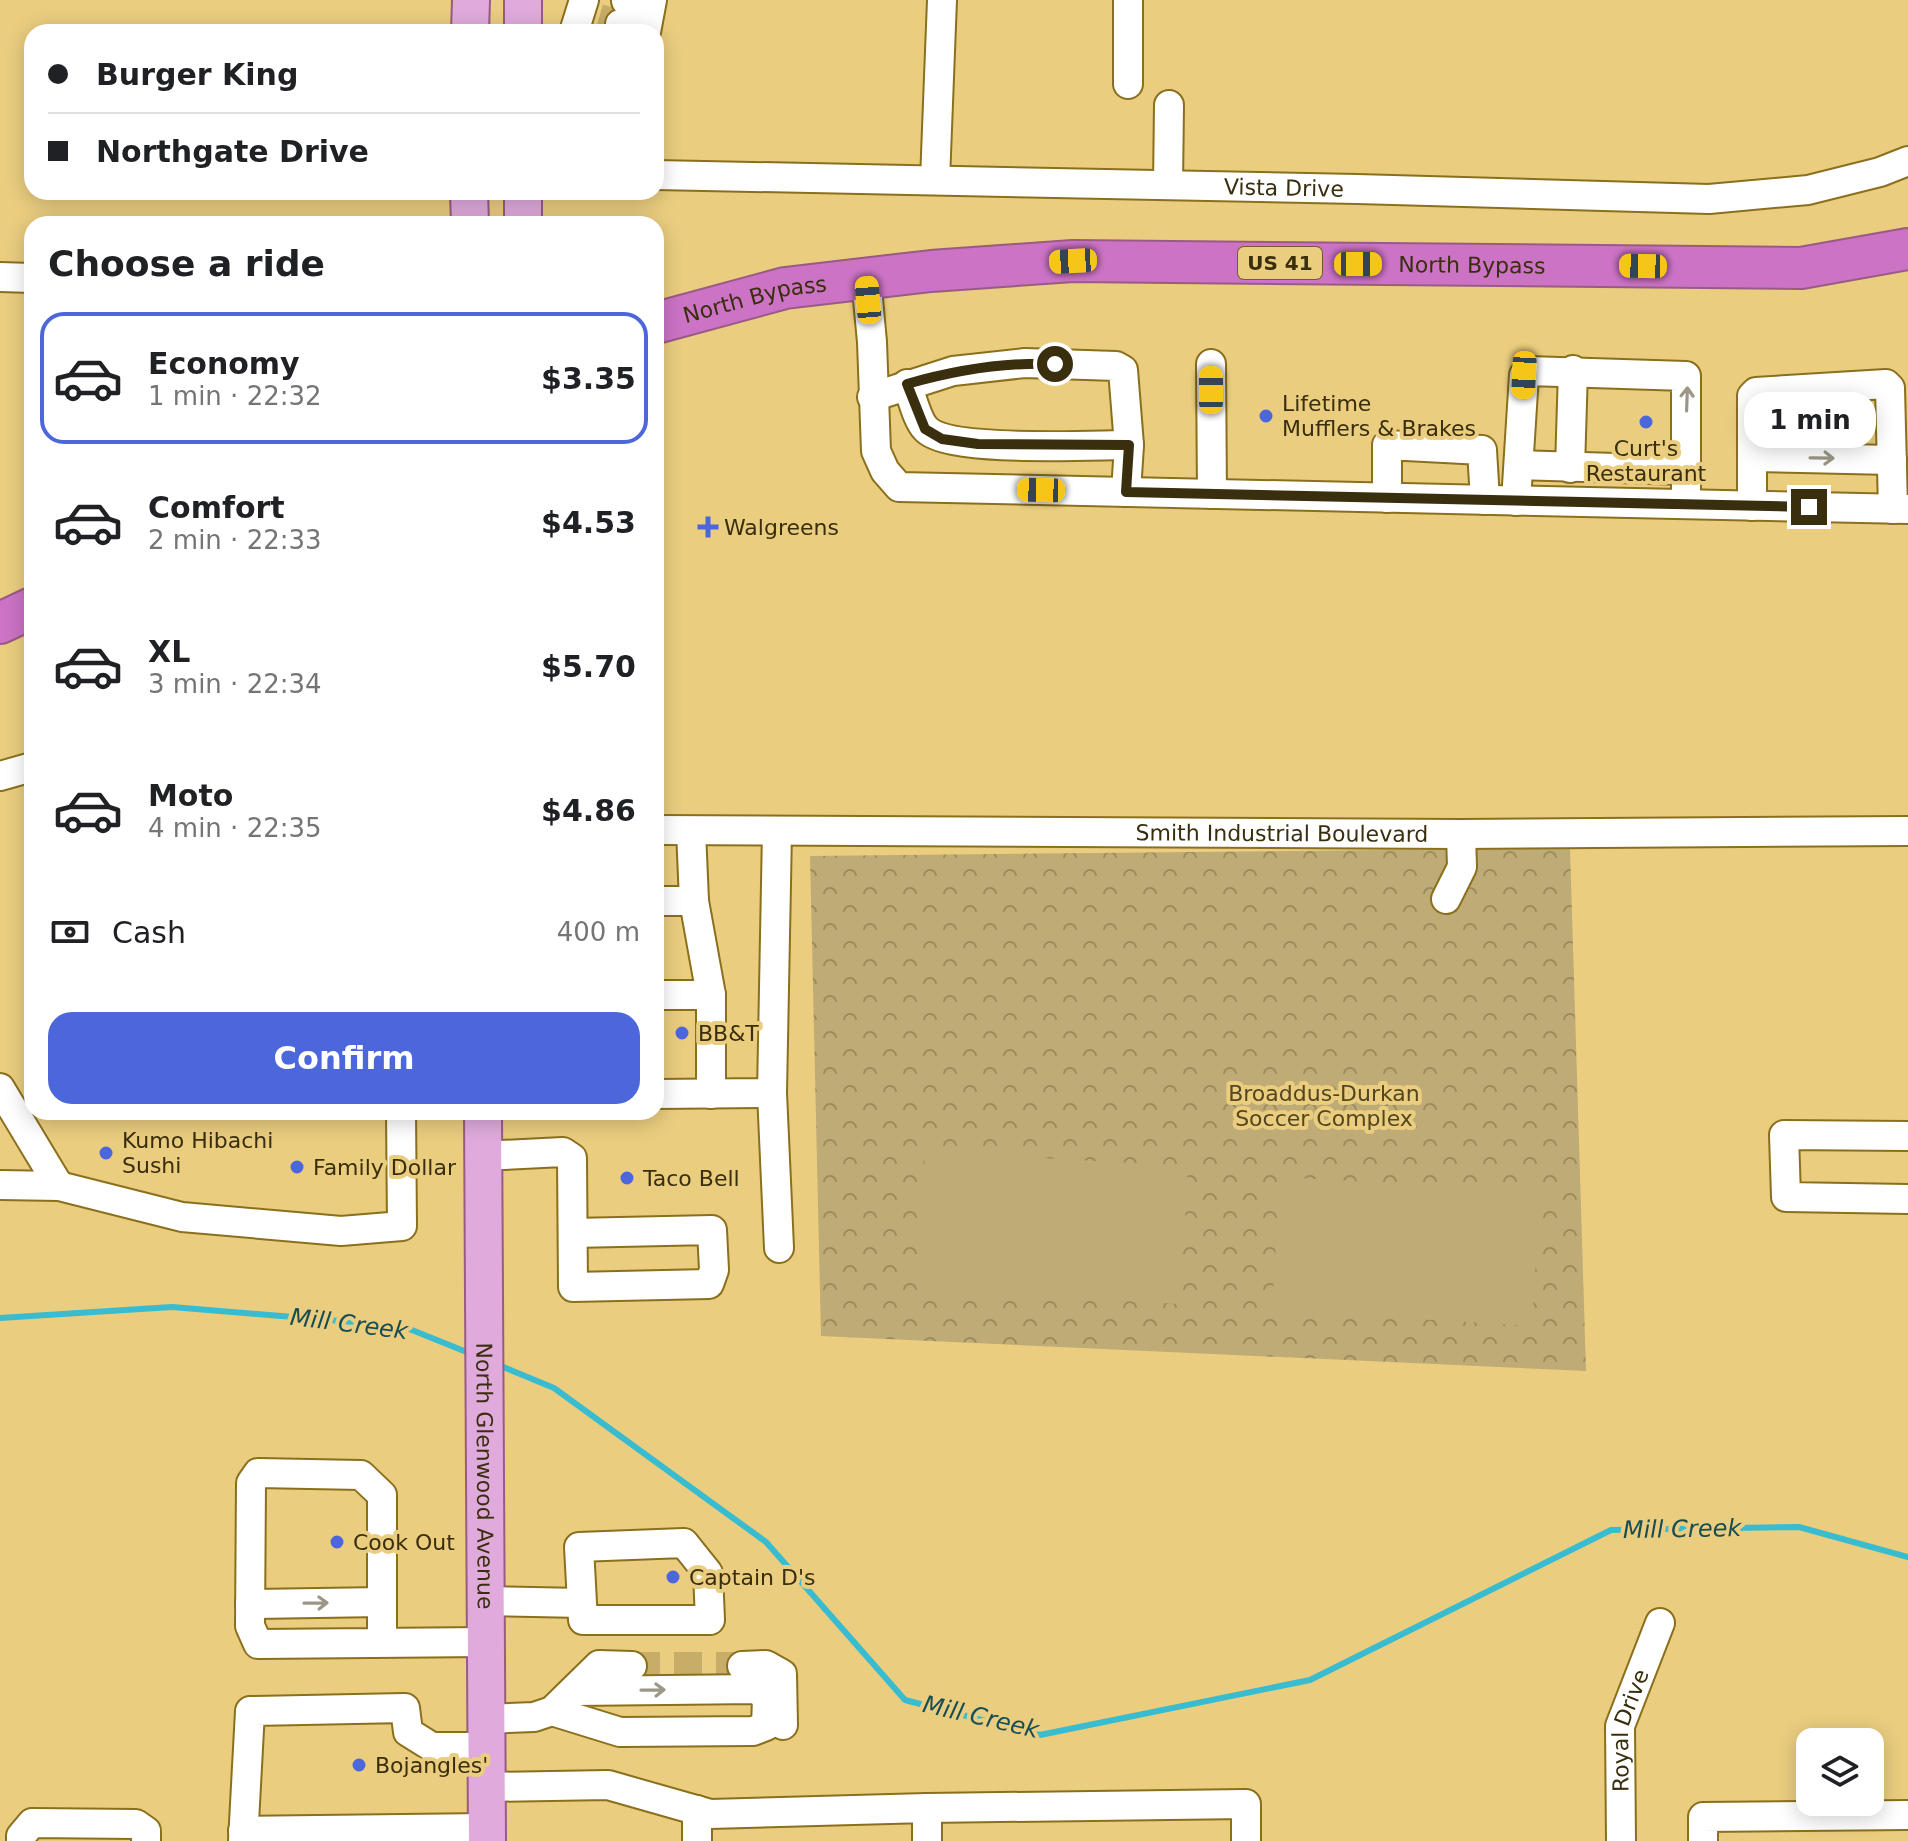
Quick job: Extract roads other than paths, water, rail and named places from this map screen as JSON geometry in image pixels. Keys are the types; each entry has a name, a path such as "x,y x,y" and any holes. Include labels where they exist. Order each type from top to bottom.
{"highway":[{"name":"North Bypass","path":"664,321 785,288 1006,264 1073,261 1801,268 1908,249"},
{"path":"0,623 24,612"}],"main road":[{"path":"470,24 471,0"},
{"path":"664,307 742,299"},
{"name":"North Glenwood Avenue","path":"483,1120 487,1835"}],"street":[{"path":"935,180 942,0"},
{"path":"1128,0 1128,84"},
{"path":"1168,185 1169,105"},
{"name":"Vista Drive","path":"664,175 1709,199 1808,190 1880,172 1908,161"},
{"path":"0,277 24,278"},
{"path":"866,278 876,451 885,471 899,487 1516,501 1686,504 1752,506 1900,509 1892,460 1890,388 1886,384 1756,392 1752,396 1752,506"},
{"path":"872,397 953,371 1025,363 1116,366 1123,370 1129,445 1126,492"},
{"path":"1211,364 1212,494"},
{"path":"1570,468 1573,370"},
{"path":"1516,501 1524,375 1528,371 1573,370 1686,376 1686,504"},
{"path":"907,384 925,429 942,439 978,444 1129,445"},
{"path":"1387,498 1387,445 1482,450 1485,500"},
{"path":"1752,457 1892,460"},
{"path":"1519,465 1684,470"},
{"path":"0,776 24,769"},
{"name":"Smith Industrial Boulevard","path":"664,830 1461,834 1908,831"},
{"path":"691,831 694,901 711,995 711,1094"},
{"path":"777,831 772,1093 779,1248"},
{"path":"1446,899 1462,867 1461,834"},
{"path":"664,901 694,901"},
{"path":"664,995 711,995"},
{"path":"0,1088 59,1186"},
{"path":"664,1094 772,1093"},
{"path":"0,1185 59,1186 182,1217 341,1231 402,1226 401,1120"},
{"path":"1908,1136 1784,1135 1786,1197 1908,1199"},
{"path":"482,1156 563,1152 572,1158 573,1287 709,1284 714,1270 712,1230 573,1233"},
{"path":"382,1643 382,1495 361,1475 258,1473 251,1483 250,1626 258,1644 382,1643 485,1642"},
{"path":"684,1543 708,1573 710,1620 583,1620 582,1603 579,1547 684,1543"},
{"path":"485,1601 582,1603"},
{"path":"250,1604 382,1602"},
{"name":"Royal Drive","path":"1621,1841 1620,1726 1660,1623"},
{"path":"487,1835 243,1836 250,1711 405,1708 408,1732 432,1747 543,1714 575,1691 599,1665 632,1666"},
{"path":"543,1714 542,1726 610,1746 772,1744 783,1733 761,1681 575,1691"},
{"path":"487,1787 608,1785 710,1814 1246,1804 1246,1841"},
{"path":"927,1808 927,1841"},
{"path":"697,1810 697,1841"},
{"path":"1703,1841 1703,1817 1908,1815"},
{"path":"21,1841 21,1836 32,1823 136,1824 146,1831 146,1841"}],"waterway":[{"name":"Mill Creek","path":"0,1318 172,1307 402,1326 474,1355"},
{"name":"Mill Creek","path":"496,1364 554,1388 766,1542 905,1700 1040,1735 1310,1680 1611,1530 1799,1527 1908,1557"}],"tunnel":[{"path":"599,18 620,24"},
{"path":"632,1666 742,1666"}],"place":[{"name":"Lifetime Mufflers & Brakes","path":"1266,416"},
{"name":"Curt's Restaurant","path":"1646,422"},
{"name":"Walgreens","path":"708,527"},
{"name":"BB&T","path":"682,1033"},
{"name":"Kumo Hibachi Sushi","path":"106,1153"},
{"name":"Family Dollar","path":"297,1167"},
{"name":"Taco Bell","path":"627,1178"},
{"name":"Cook Out","path":"337,1542"},
{"name":"Captain D's","path":"673,1577"},
{"name":"Bojangles'","path":"359,1765"}],"park label":[{"name":"Broaddus-Durkan Soccer Complex","path":"1324,1106"}]}
